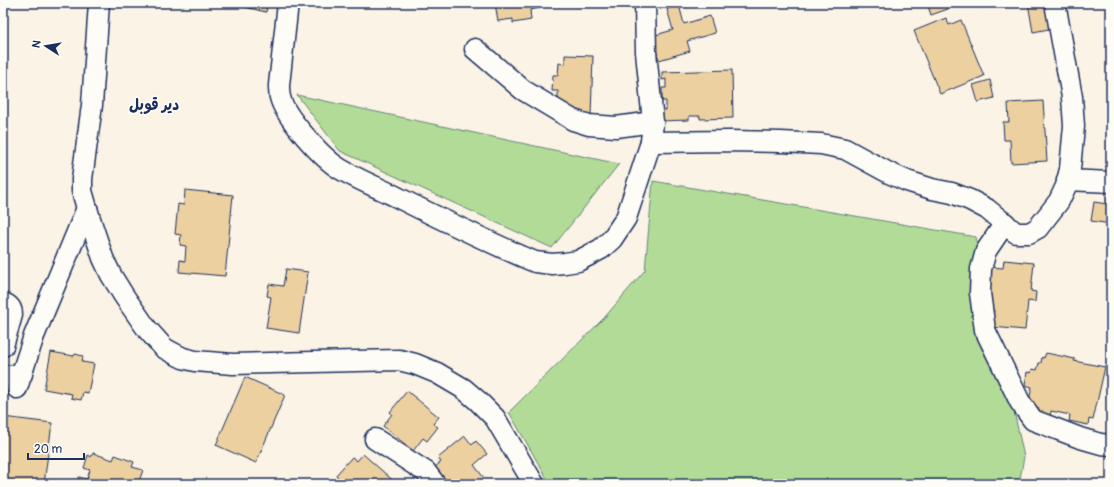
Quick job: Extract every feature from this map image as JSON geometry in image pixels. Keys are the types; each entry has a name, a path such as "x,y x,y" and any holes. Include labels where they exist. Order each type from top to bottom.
{"street":[{"path":"99,3 92,105 82,179 82,191 103,258 111,275 147,329 164,348 183,358 214,363 233,364 398,360 415,364 437,373 464,388 495,418 534,484"},
{"path":"288,3 279,85 280,97 284,108 319,151 336,166 363,181 521,256 535,262 552,264 578,261 601,249 612,239 626,218 651,142 653,122 646,52 645,3"},
{"path":"651,142 781,142 821,144 845,149 889,174 970,200 987,209 1016,233 1029,233 1038,228 1059,201 1070,170 1074,126 1072,97 1055,3"},
{"path":"475,49 523,90 573,120 589,125 616,126 653,122"},
{"path":"1067,180 1111,182"},
{"path":"14,379 34,336 87,208"},
{"path":"1005,223 986,251 981,269 980,293 985,330 991,343 1020,402 1033,420 1080,438 1101,444 1111,445"},
{"path":"3,303 9,306 12,310 12,314 3,346"},
{"path":"375,439 426,472 435,484"}],"green space":[{"path":"297,95 619,164 552,248 340,151"},
{"path":"653,181 976,237 1024,457 1019,484 550,484 509,412 604,318 645,270"}],"building":[{"path":"240,3 268,3 266,12 240,6"},
{"path":"495,3 539,3 540,8 530,10 531,20 513,23 513,19 498,21"},
{"path":"937,3 946,3 948,9 931,15 928,6"},
{"path":"979,3 997,3 981,8"},
{"path":"1028,3 1048,3 1054,28 1033,32"},
{"path":"679,5 684,24 710,16 715,33 687,41 690,51 659,60 652,36 673,30 667,9"},
{"path":"946,18 949,25 961,20 984,76 940,94 914,31"},
{"path":"565,55 593,56 591,116 562,110 562,102 558,102 558,91 552,91 553,75 558,75 559,63 565,64"},
{"path":"732,70 733,118 700,119 700,116 689,116 689,120 661,121 661,110 666,110 666,101 662,101 662,88 666,88 666,79 662,80 662,72"},
{"path":"990,80 994,98 978,102 973,85"},
{"path":"1043,101 1047,161 1011,163 1010,140 1004,140 1003,122 1009,122 1008,103"},
{"path":"185,190 233,195 225,276 179,272 180,260 185,261 186,246 180,245 181,235 175,234 178,204 184,205"},
{"path":"1109,191 1111,191 1111,224 1091,221 1094,202 1107,204"},
{"path":"1004,260 1034,263 1031,291 1036,292 1035,302 1028,301 1025,330 992,327 994,310 987,310 991,267 1003,268"},
{"path":"286,269 308,272 299,333 266,328 271,297 267,296 269,284 283,286"},
{"path":"51,352 83,356 82,362 94,364 88,393 83,392 81,400 71,398 72,394 44,389"},
{"path":"1046,353 1075,359 1074,361 1105,367 1093,420 1089,419 1088,425 1069,421 1070,415 1051,411 1050,416 1029,412 1028,405 1032,387 1025,385 1027,372 1031,373 1032,369 1037,370 1039,363 1041,363 1042,357 1044,358"},
{"path":"245,377 285,395 256,463 216,445"},
{"path":"407,391 439,417 433,424 438,427 427,441 423,438 413,451 383,426 392,414 390,412"},
{"path":"3,417 52,423 44,484 3,484"},
{"path":"465,436 472,445 476,441 487,454 474,465 484,478 476,484 449,484 435,467 441,462 438,458"},
{"path":"93,453 113,460 115,455 134,462 132,467 143,470 138,484 76,484 79,477 87,479 90,470 84,468 88,455 91,457"},
{"path":"363,454 397,484 337,484 340,480 336,475 352,457 357,461"}],"district":[{"name":"دير قوبل","path":"154,105"}]}
